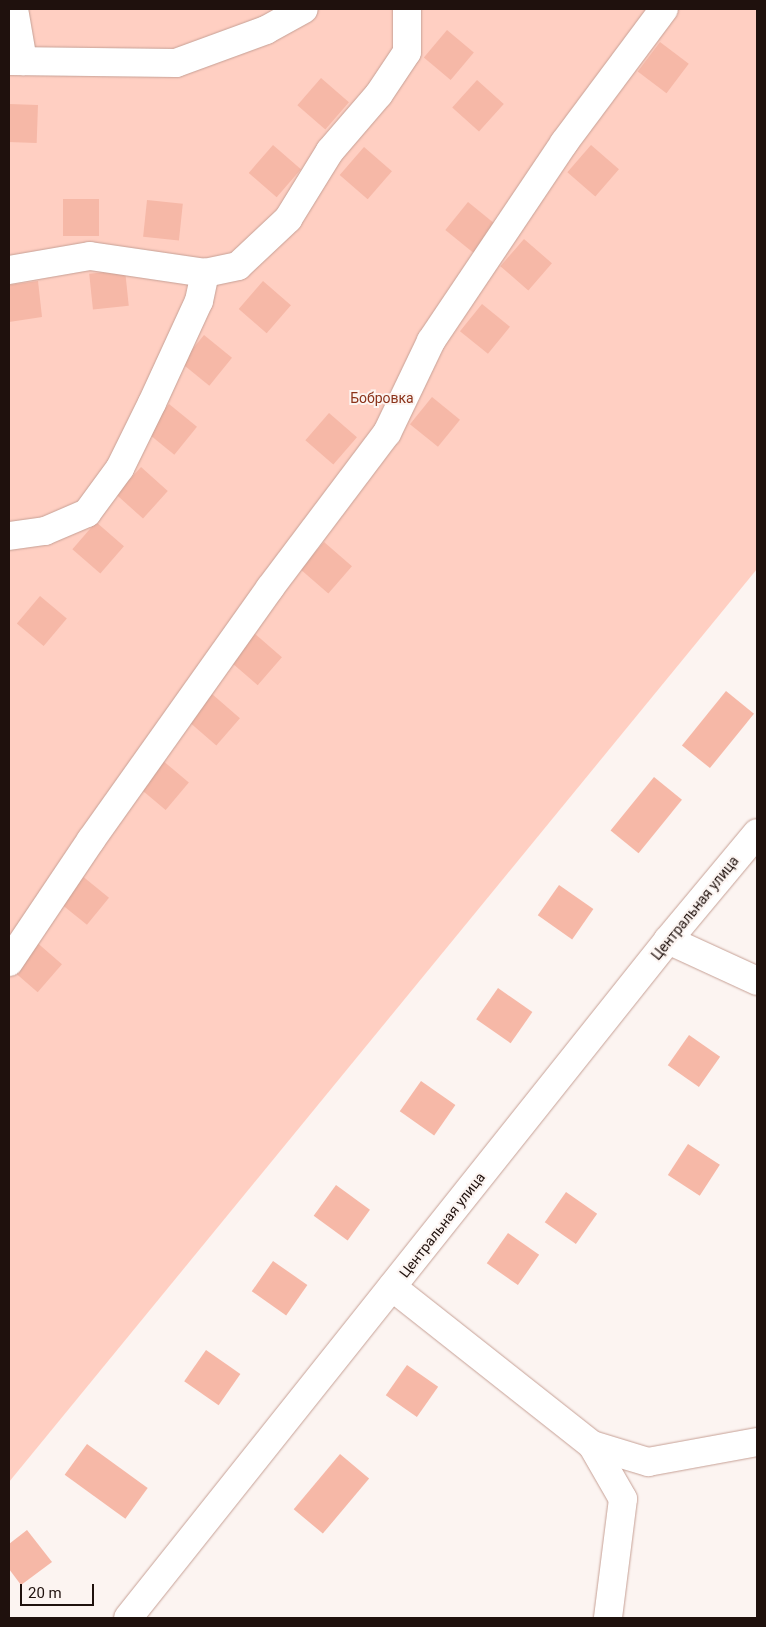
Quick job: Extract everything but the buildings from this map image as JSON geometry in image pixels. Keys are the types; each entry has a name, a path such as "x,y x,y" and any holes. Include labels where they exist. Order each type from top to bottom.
{"street":[{"path":"14,9 16,61 176,63 266,30 304,9"},
{"path":"9,270 90,256 205,273 238,266 288,219 330,151 379,94 407,52 408,9"},
{"path":"9,962 91,840 270,588 387,433 431,341 564,143 664,9"},
{"path":"9,536 45,531 87,513 120,468 152,403 198,301 205,273"},
{"name":"Центральная улица","path":"128,1618 668,940 757,833"},
{"path":"668,940 757,981"},
{"path":"392,1287 592,1445 648,1462 757,1442"},
{"path":"592,1445 623,1499 608,1618"}],"green space":[{"name":"Бобровка","path":"9,9 757,9 757,569 9,1482"}]}
